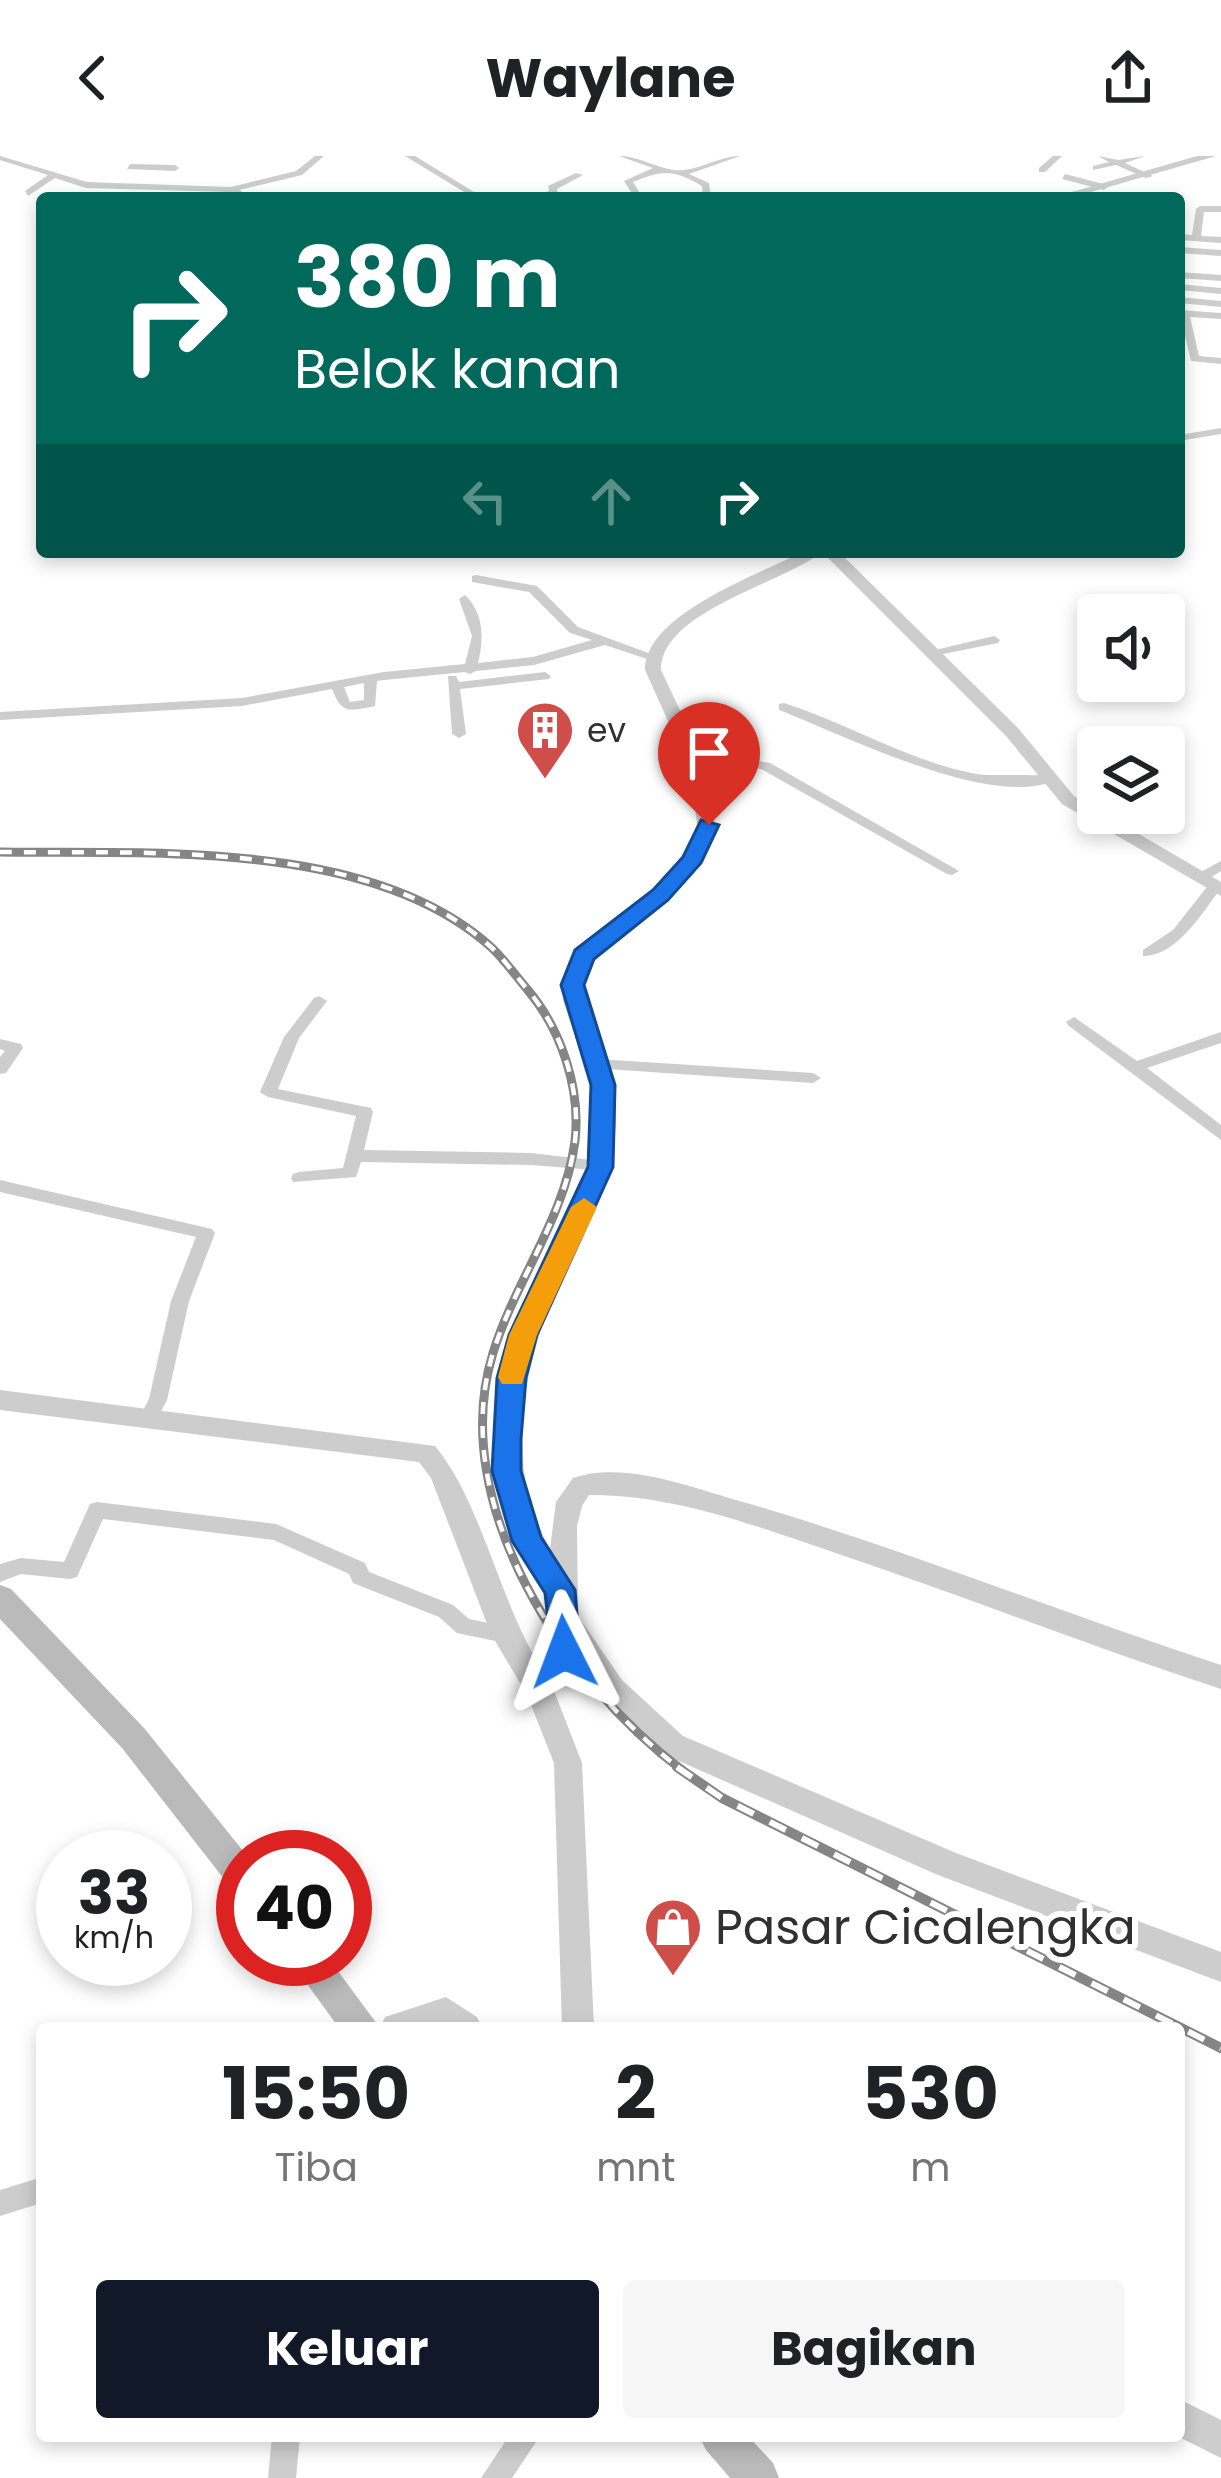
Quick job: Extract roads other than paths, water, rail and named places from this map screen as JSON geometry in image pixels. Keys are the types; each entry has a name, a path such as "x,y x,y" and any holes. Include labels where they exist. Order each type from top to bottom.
{"main road":[{"path":"0,1598 133,1738 216,1843"},
{"path":"329,1986 357,2022"},
{"path":"725,2442 758,2478"}],"street":[{"path":"0,157 108,187 230,189 299,173 320,156"},
{"path":"409,156 469,192"},
{"path":"622,156 703,182 706,192"},
{"path":"681,174 736,156"},
{"path":"1042,170 1058,156"},
{"path":"1117,163 1141,156"},
{"path":"1085,192 1210,156"},
{"path":"1104,157 1149,176"},
{"path":"0,171 14,159"},
{"path":"134,166 163,162 175,168"},
{"path":"409,171 427,167"},
{"path":"635,192 628,181 662,169"},
{"path":"28,193 54,175"},
{"path":"556,192 551,188 579,175"},
{"path":"1065,177 1104,188"},
{"path":"230,189 237,192"},
{"path":"1196,238 1200,209 1221,209"},
{"path":"1185,237 1221,240"},
{"path":"1185,250 1221,253"},
{"path":"1185,262 1221,265"},
{"path":"1185,275 1221,278"},
{"path":"1185,288 1221,291"},
{"path":"1185,302 1220,316"},
{"path":"1185,313 1220,316"},
{"path":"1185,324 1195,359 1221,361"},
{"path":"1185,437 1221,431"},
{"path":"802,558 693,614 665,635 653,657 653,670 694,755 709,814 700,848 660,895 595,943 575,973 574,1004 598,1064 615,1133 523,1335 512,1378 506,1471 527,1541 562,1604 626,1706 673,1745 950,1865 1221,1967"},
{"path":"836,558 933,652 1068,800 1102,825 1212,885"},
{"path":"476,579 533,589 552,602 570,628 653,657"},
{"path":"465,598 478,636 470,670"},
{"path":"452,680 470,670 556,656 604,640"},
{"path":"933,652 994,640"},
{"path":"0,716 229,703 371,679 545,676"},
{"path":"336,684 345,706 361,705 374,702 371,679"},
{"path":"452,680 459,734"},
{"path":"784,707 949,774 998,784 1051,779"},
{"path":"694,755 765,766 952,871"},
{"path":"1148,953 1178,933 1221,865"},
{"path":"299,1178 349,1175 363,1109 267,1090 292,1037 319,1001"},
{"path":"1074,1022 1221,1133"},
{"path":"1135,1067 1218,1042"},
{"path":"0,1044 14,1048 0,1069"},
{"path":"598,1064 813,1078"},
{"path":"355,1156 532,1159 601,1167"},
{"path":"0,1186 206,1233 180,1301 158,1400 148,1418"},
{"path":"0,1400 426,1454 442,1473 505,1634 539,1689 568,1763 578,2022"},
{"path":"539,1689 557,1673 575,1490 590,1482 628,1481 811,1535 1221,1677"},
{"path":"0,1573 21,1566 70,1571 97,1510 169,1518 276,1532 358,1569 360,1577 446,1611 464,1627 505,1634"},
{"path":"416,2022 446,2013 458,2022"},
{"path":"0,2203 36,2192"},
{"path":"1185,2420 1221,2440"},
{"path":"283,2478 286,2442"},
{"path":"495,2478 522,2442"}],"railway":[{"path":"0,852 190,854 257,860 323,870 385,887 442,912 491,947 539,1005 566,1060 575,1101 575,1141 561,1196 493,1353 483,1411 486,1470 502,1529 526,1586 559,1640 597,1690 682,1770"},
{"path":"677,1767 722,1798 1169,2022"},
{"path":"1185,2030 1221,2048"}],"place":[{"name":"ev","path":"545,781"},
{"name":"Pasar Cicalengka","path":"673,1978"}]}
